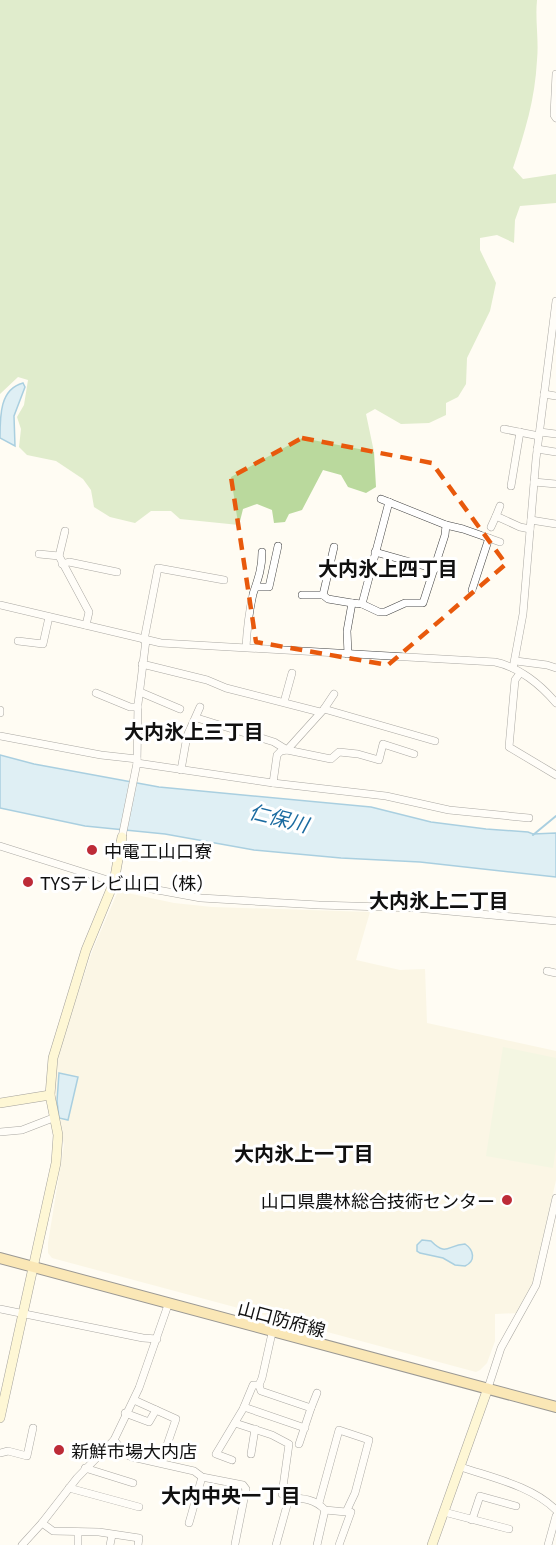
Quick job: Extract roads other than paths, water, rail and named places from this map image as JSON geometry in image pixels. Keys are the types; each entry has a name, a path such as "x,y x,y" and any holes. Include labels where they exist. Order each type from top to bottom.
{"main road":[{"name":"山口防府線","path":"0,1258 33,1269 556,1407"}],"street":[{"path":"556,74 554,115 556,118"},
{"path":"556,301 537,449 524,614 516,667 509,747 556,775"},
{"path":"544,394 556,396"},
{"path":"504,429 556,434"},
{"path":"511,486 520,432"},
{"path":"537,449 556,452"},
{"path":"534,482 556,484"},
{"path":"381,499 446,525 501,542"},
{"path":"362,604 389,502"},
{"path":"491,527 500,506"},
{"path":"496,516 530,529"},
{"path":"531,520 556,524"},
{"path":"302,595 323,595 328,599 362,604 379,612 385,612 405,603 423,603 435,569 446,525"},
{"path":"65,531 59,556 89,612 86,625"},
{"path":"472,590 489,538"},
{"path":"256,587 269,587 278,546"},
{"path":"323,595 334,547"},
{"path":"246,647 249,612 260,577 262,552"},
{"path":"375,552 435,569"},
{"path":"39,554 59,556"},
{"path":"62,564 69,562 117,572"},
{"path":"0,1418 56,1163 58,1135 50,1095 53,1058 86,950 114,882 137,763 138,707 142,664 158,568 224,580"},
{"path":"348,654 347,631 352,603"},
{"path":"0,605 145,640 181,645 481,660 516,667 547,665 556,668"},
{"path":"18,641 43,644 49,617"},
{"path":"142,664 207,680 226,688 322,710 435,741"},
{"path":"516,667 556,703"},
{"path":"284,702 292,673"},
{"path":"140,692 180,709"},
{"path":"96,693 130,707 138,707"},
{"path":"273,783 277,755 286,750 334,694"},
{"path":"181,770 187,736 200,707"},
{"path":"196,718 274,742 286,750 331,759 339,752 379,760 383,744 414,754"},
{"path":"0,736 181,770 386,796 449,810 529,818"},
{"path":"0,846 114,882 201,898 416,908 556,921"},
{"path":"547,971 556,974"},
{"path":"0,1103 50,1095"},
{"path":"0,1132 22,1130 53,1118"},
{"path":"432,1545 501,1348 536,1285 553,1224 556,1198"},
{"path":"22,1545 85,1468 114,1440 125,1413 134,1400 168,1305"},
{"path":"0,1309 157,1339"},
{"path":"272,1333 259,1384 261,1391 312,1408"},
{"path":"232,1460 216,1454 244,1407 253,1385 259,1384"},
{"path":"299,1444 317,1393"},
{"path":"134,1400 176,1419 167,1444"},
{"path":"244,1407 305,1428"},
{"path":"125,1413 149,1422 156,1410"},
{"path":"235,1423 289,1444 282,1494"},
{"path":"0,1453 8,1451 27,1456 33,1428"},
{"path":"251,1454 255,1430"},
{"path":"276,1545 289,1498 304,1498 319,1503 325,1510 346,1512 355,1493 369,1440 339,1430 319,1503"},
{"path":"114,1440 125,1454 132,1457 194,1471 202,1477 237,1484 246,1489 235,1544"},
{"path":"461,1467 523,1489 549,1503 556,1510"},
{"path":"85,1468 133,1483"},
{"path":"189,1523 202,1477"},
{"path":"69,1488 139,1507"},
{"path":"472,1520 480,1496 516,1506"},
{"path":"317,1545 325,1510"},
{"path":"339,1545 351,1512"},
{"path":"444,1512 509,1529"},
{"path":"548,1545 556,1516"},
{"path":"42,1523 54,1531 99,1532 138,1538 138,1545"},
{"path":"78,1532 78,1545"},
{"path":"110,1545 112,1535"}],"water":[{"path":"23,383 25,387 14,416 15,446 0,438 1,412 10,391"},
{"name":"仁保川","path":"0,755 34,764 159,787 371,807 431,822 533,834 556,833 556,877 420,862 254,850 165,834 85,826 0,808"},
{"path":"59,1073 78,1077 68,1120 59,1118 57,1101"},
{"path":"422,1240 431,1241 444,1249 465,1244 472,1252 471,1261 465,1266 455,1265 443,1258 420,1253 417,1251 417,1245"}],"waterway":[{"path":"533,835 556,816"}],"place":[{"name":"中電工山口寮","path":"92,850"},
{"name":"TYSテレビ山口（株）","path":"28,882"},
{"name":"山口県農林総合技術センター","path":"507,1200"},
{"name":"新鮮市場大内店","path":"59,1450"}],"district":[{"name":"大内氷上四丁目","path":"388,567"},
{"name":"大内氷上三丁目","path":"194,730"},
{"name":"大内氷上二丁目","path":"439,899"},
{"name":"大内氷上一丁目","path":"304,1152"},
{"name":"大内中央一丁目","path":"231,1494"}]}
